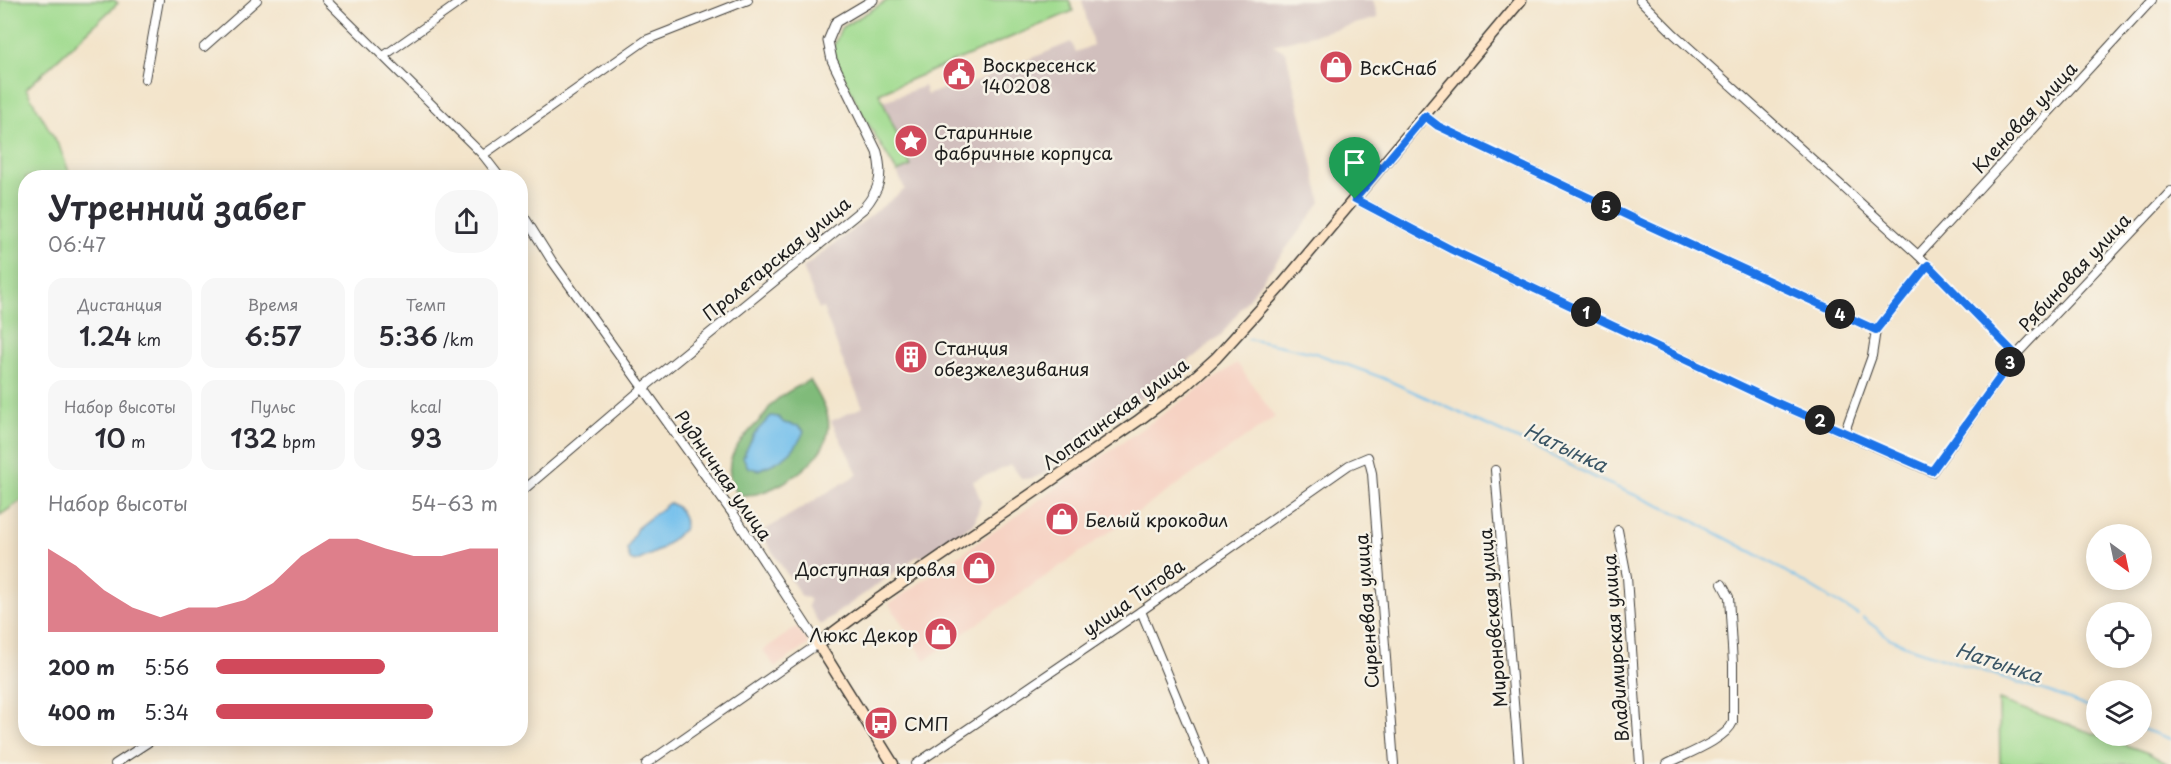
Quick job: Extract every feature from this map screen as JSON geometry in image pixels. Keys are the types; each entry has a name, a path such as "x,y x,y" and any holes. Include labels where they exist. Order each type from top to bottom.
{"main road":[{"name":"Лопатинская улица","path":"818,644 1139,420 1185,385 1241,332 1521,0"},
{"name":"Рудничная улица","path":"818,644 893,764"}],"street":[{"path":"144,80 159,0"},
{"path":"204,46 257,0"},
{"path":"326,0 385,56 483,155 495,170"},
{"path":"385,56 462,0"},
{"path":"483,155 646,40 748,0"},
{"name":"Пролетарская улица","path":"528,486 643,388 864,208 875,195 881,167 878,152 832,60 828,41 836,22 873,0"},
{"path":"1640,0 1674,34 1918,255 2016,355"},
{"name":"Кленовая улица","path":"1918,255 2152,0"},
{"path":"1425,116 1438,126 1876,330"},
{"name":"Рябиновая улица","path":"1355,199 1436,242 1754,392 1932,471 2016,355 2171,191"},
{"name":"Рудничная улица","path":"528,223 552,261 734,515 818,644"},
{"path":"1845,431 1872,356 1876,330 1928,265"},
{"name":"улица Титова","path":"916,764 1350,465 1368,457"},
{"name":"Сиреневая улица","path":"1368,457 1372,473 1394,764"},
{"name":"Мироновская улица","path":"1495,470 1518,764"},
{"name":"Владимирская улица","path":"1618,530 1627,578 1640,764"},
{"path":"1667,764 1718,738 1731,728 1734,715 1729,597 1722,584"},
{"path":"1141,611 1204,764"},
{"name":"Лопатинская улица","path":"646,764 818,644"},
{"path":"115,764 143,746"}],"shaded area":[{"path":"1082,0 1373,0 1378,18 1273,45 1286,52 1321,202 1221,335 1043,474 1022,479 1011,465 973,481 981,501 974,524 920,558 919,555 820,625 808,606 809,598 802,597 760,533 858,474 831,421 863,407 823,308 819,309 803,268 905,189 897,172 911,166 882,102 924,86 927,95 960,83 962,87 1071,42 1076,52 1093,45"},
{"path":"1237,363 1275,417 925,660 889,604"},
{"path":"797,627 809,644 775,667 763,650"}],"green space":[{"path":"0,0 114,0 118,3 26,89 60,148 68,170 18,170 18,503 0,515"},
{"path":"888,0 1069,0 1073,11 879,93 911,166 897,172 862,114 832,51 841,28"},
{"path":"810,380 827,414 828,428 825,441 818,454 795,475 769,490 756,494 738,495 729,473 730,463 738,445 774,402"},
{"path":"1999,700 2086,731 2086,746 2128,746 2168,764 2000,764"}],"water":[{"path":"771,416 778,417 784,423 798,426 804,431 796,446 786,456 758,470 748,467 743,457 754,434"},
{"path":"669,503 682,513 684,529 660,550 635,562 630,560 627,549 637,528"}],"waterway":[{"name":"Натынка","path":"1248,339 1315,353 1383,378 1528,444 1600,480 1686,517 1763,558 1858,615"},
{"name":"Натынка","path":"1863,618 1891,639 1914,649 2052,693 2086,707"},
{"name":"Натынка","path":"2152,732 2171,739"}],"place":[{"name":"ВскСнаб","path":"1336,67"},
{"name":"Воскресенск 140208","path":"959,74"},
{"name":"Старинные фабричные корпуса","path":"911,141"},
{"name":"Станция обезжелезивания","path":"911,357"},
{"name":"Белый крокодил","path":"1062,519"},
{"name":"Доступная кровля","path":"979,568"},
{"name":"Люкс Декор","path":"941,634"},
{"name":"СМП","path":"881,723"}],"route":[{"path":"1425,116 1438,126 1876,330 1928,265 2016,355 1932,471 1775,402 1452,250 1355,199 1425,116"}]}
